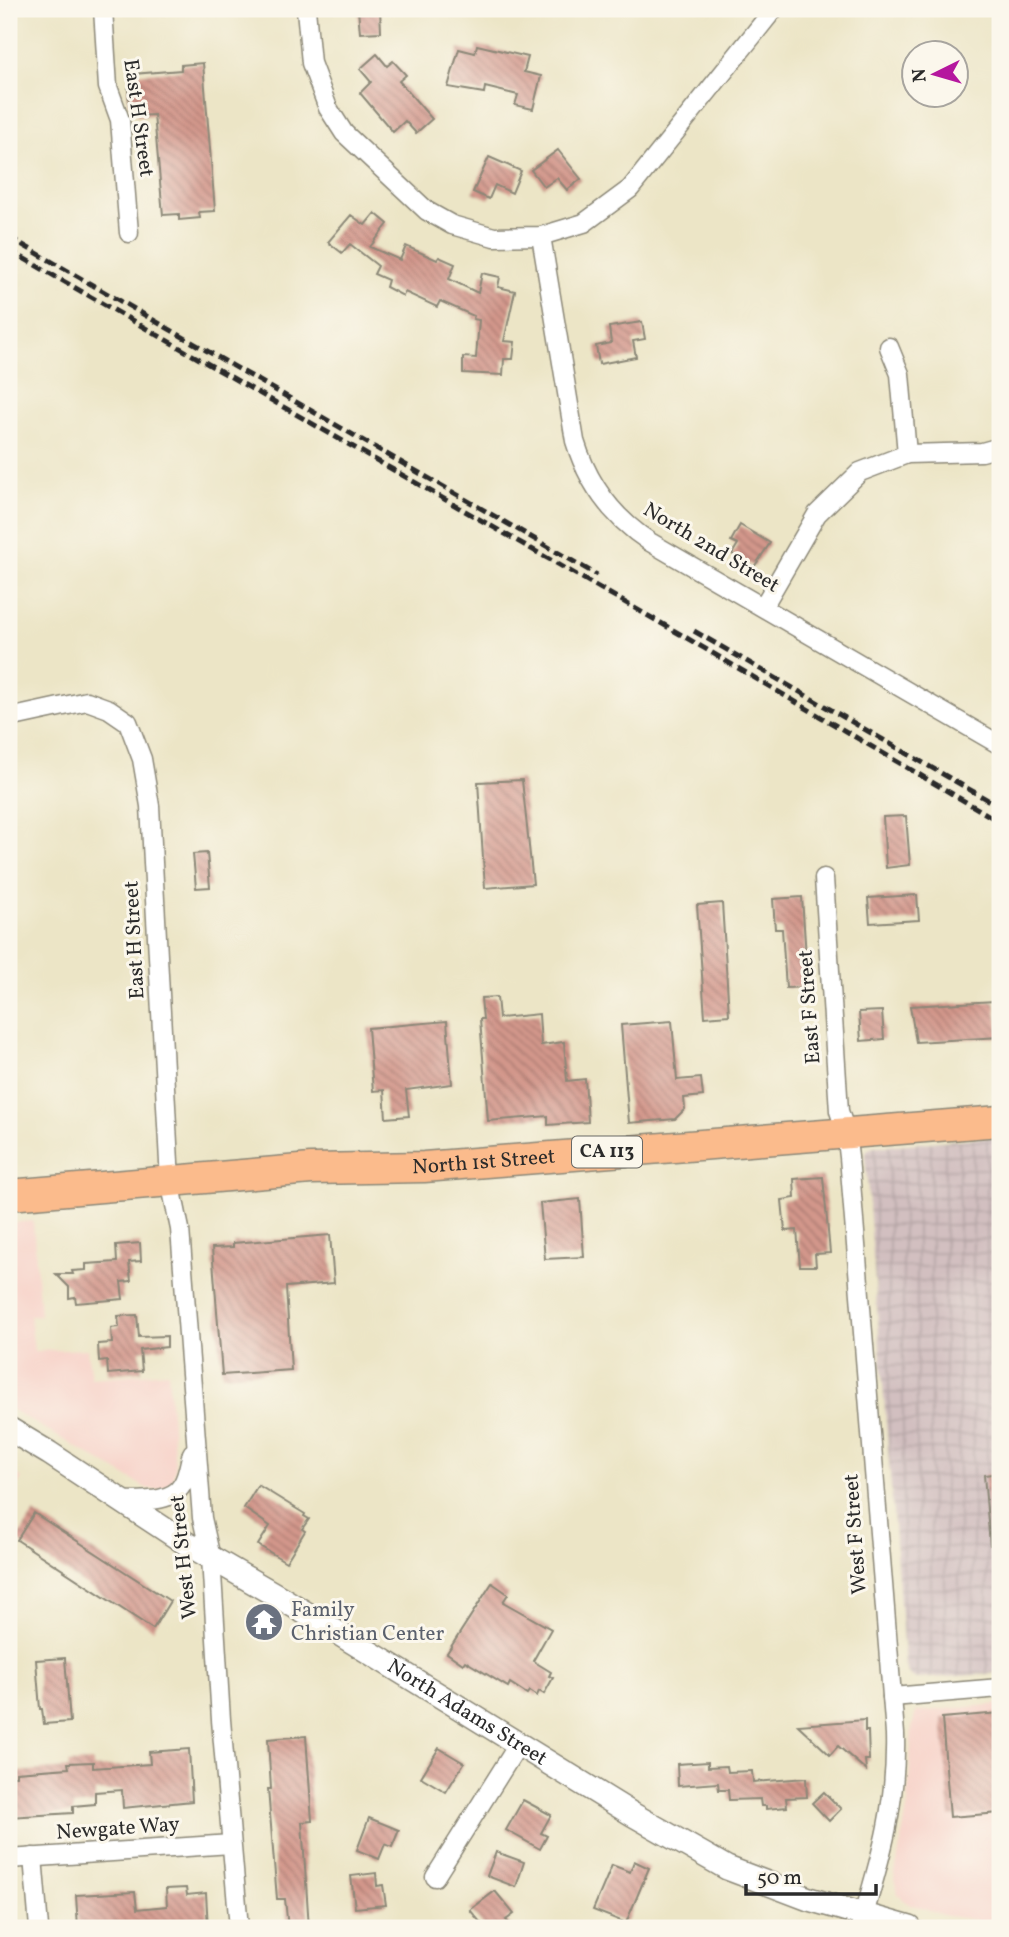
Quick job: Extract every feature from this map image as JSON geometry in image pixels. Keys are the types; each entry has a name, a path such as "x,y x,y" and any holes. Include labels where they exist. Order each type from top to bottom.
{"main road":[{"name":"North 1st Street","path":"9,1195 311,1169 424,1167 1000,1121"}],"street":[{"name":"East H Street","path":"103,9 108,86 120,120 130,233"},
{"path":"306,9 311,63 328,108 344,133 427,211 452,225 494,237 541,236 584,223 630,189 774,9"},
{"name":"North 2nd Street","path":"541,236 575,441 587,473 615,514 638,534 1000,745"},
{"path":"889,347 900,374 907,454"},
{"path":"763,607 817,514 860,472 907,454 982,452 1000,447"},
{"name":"East H Street","path":"9,718 87,701 109,709 128,722 142,759 150,806 170,1181"},
{"name":"East F Street","path":"824,878 839,1111 846,1132"},
{"name":"West F Street","path":"846,1132 895,1755 893,1800 883,1854 862,1922"},
{"name":"West H Street","path":"170,1181 180,1229 202,1518 211,1559 239,1928"},
{"name":"North Adams Street","path":"9,1429 211,1559 286,1601 518,1745 727,1868 862,1922 910,1928"},
{"path":"118,1501 171,1496 183,1485 195,1443"},
{"path":"892,1697 1000,1688"},
{"path":"435,1877 518,1745"},
{"name":"Newgate Way","path":"9,1859 231,1844"},
{"path":"33,1857 39,1928"}],"shaded area":[{"path":"1000,1136 1000,1673 916,1679 909,1675 905,1667 865,1154 868,1149 874,1147"},
{"path":"33,1221 40,1315 30,1316 34,1351 87,1349 91,1378 168,1372 175,1467 173,1480 163,1489 146,1488 9,1408 9,1223"},
{"path":"9,1470 22,1478 9,1501"},
{"path":"1000,1704 1000,1924 943,1915 907,1903 898,1894 894,1879 908,1804 912,1726 915,1715 917,1712"}],"building":[{"path":"358,9 380,9 381,32 360,33"},
{"path":"477,45 528,57 524,72 541,76 533,109 515,105 518,95 485,87 484,93 448,87 459,49 475,53"},
{"path":"377,54 387,66 393,61 406,75 399,81 432,119 416,133 405,121 393,132 360,93 371,82 360,69"},
{"path":"203,63 215,211 199,212 200,218 179,220 179,214 163,215 154,115 136,116 135,103 129,104 128,88 133,87 133,74 181,70 181,65"},
{"path":"558,150 581,179 567,190 557,178 544,187 531,170"},
{"path":"489,157 521,171 512,193 495,185 489,199 473,192"},
{"path":"375,213 388,224 370,247 400,260 406,246 437,260 439,257 455,264 449,279 478,293 482,273 500,277 498,287 515,291 504,341 515,342 513,359 504,359 503,375 463,373 463,357 476,358 479,320 473,319 474,316 440,301 437,307 405,292 403,296 386,287 388,280 374,274 378,266 350,244 342,253 328,242 351,215 365,225"},
{"path":"642,322 645,339 633,341 636,357 599,364 596,346 611,343 609,327"},
{"path":"740,525 770,543 754,567 732,554 738,544 731,541"},
{"path":"522,780 533,884 485,888 478,782"},
{"path":"906,816 910,865 886,868 883,817"},
{"path":"207,853 210,887 196,888 193,854"},
{"path":"917,895 919,920 870,923 868,898"},
{"path":"802,897 808,987 786,988 782,929 775,929 773,899"},
{"path":"722,903 729,1015 705,1017 697,905"},
{"path":"497,997 499,1018 539,1014 541,1045 564,1042 567,1081 585,1079 588,1122 548,1125 548,1116 488,1121 480,1019 483,1019 481,998"},
{"path":"995,1001 1000,1037 916,1042 910,1006"},
{"path":"882,1011 884,1039 861,1041 859,1012"},
{"path":"447,1021 452,1084 406,1090 409,1116 386,1118 384,1090 373,1091 368,1028"},
{"path":"672,1021 677,1080 701,1078 703,1096 684,1098 685,1109 675,1119 629,1123 621,1025"},
{"path":"823,1177 830,1253 815,1254 816,1266 800,1266 797,1230 785,1231 782,1200 795,1198 794,1179"},
{"path":"580,1199 584,1257 545,1259 540,1203"},
{"path":"330,1235 334,1283 286,1287 291,1370 222,1375 212,1248 233,1247 233,1243"},
{"path":"140,1243 141,1261 129,1262 131,1281 121,1282 123,1299 76,1303 75,1297 69,1298 69,1287 56,1274 73,1274 72,1271 86,1270 86,1264 117,1262 116,1245"},
{"path":"137,1315 139,1337 167,1336 167,1347 140,1350 142,1371 108,1374 107,1360 99,1361 98,1344 112,1343 111,1328 119,1327 118,1316"},
{"path":"1000,1473 1000,1545 990,1545 984,1475"},
{"path":"258,1485 309,1519 302,1529 305,1531 286,1562 258,1545 270,1526 244,1508"},
{"path":"34,1513 170,1601 153,1629 17,1540"},
{"path":"492,1583 508,1594 503,1602 551,1629 533,1661 551,1672 549,1676 553,1678 544,1694 539,1691 537,1696 529,1691 527,1694 510,1683 508,1687 447,1653"},
{"path":"65,1658 70,1722 44,1724 40,1709 36,1660"},
{"path":"1000,1713 1000,1813 950,1817 942,1718"},
{"path":"865,1720 869,1760 865,1760 866,1770 838,1746 830,1755 798,1725"},
{"path":"306,1736 312,1821 302,1822 309,1928 288,1928 285,1899 277,1899 268,1789 271,1789 268,1739"},
{"path":"439,1748 464,1763 446,1792 421,1777"},
{"path":"189,1749 192,1801 123,1808 122,1790 95,1792 95,1804 73,1806 73,1813 9,1817 9,1798 12,1798 10,1776 16,1776 16,1772 69,1768 68,1763 93,1762 93,1768 150,1764 149,1752"},
{"path":"708,1762 708,1767 727,1766 728,1772 752,1771 753,1782 806,1778 807,1797 786,1798 787,1807 766,1809 766,1806 761,1806 760,1799 729,1800 728,1790 719,1790 718,1783 678,1786 677,1764"},
{"path":"824,1792 841,1809 829,1821 812,1803"},
{"path":"523,1800 551,1815 541,1833 547,1836 540,1849 506,1830"},
{"path":"369,1818 399,1830 392,1847 385,1844 379,1859 357,1850"},
{"path":"496,1852 524,1862 516,1887 487,1876"},
{"path":"634,1861 649,1868 626,1923 593,1910 612,1865 630,1872"},
{"path":"376,1873 377,1886 383,1885 386,1905 355,1908 351,1876"},
{"path":"186,1888 187,1895 206,1893 208,1928 78,1928 76,1895 135,1892 137,1909 167,1906 166,1889"},
{"path":"495,1891 514,1914 506,1920 513,1928 485,1928 470,1910"}],"railway":[{"path":"9,237 597,575"},
{"path":"9,250 680,634 1000,822"},
{"path":"694,631 1000,807"}],"place":[{"name":"Family Christian Center","path":"264,1622"}]}
